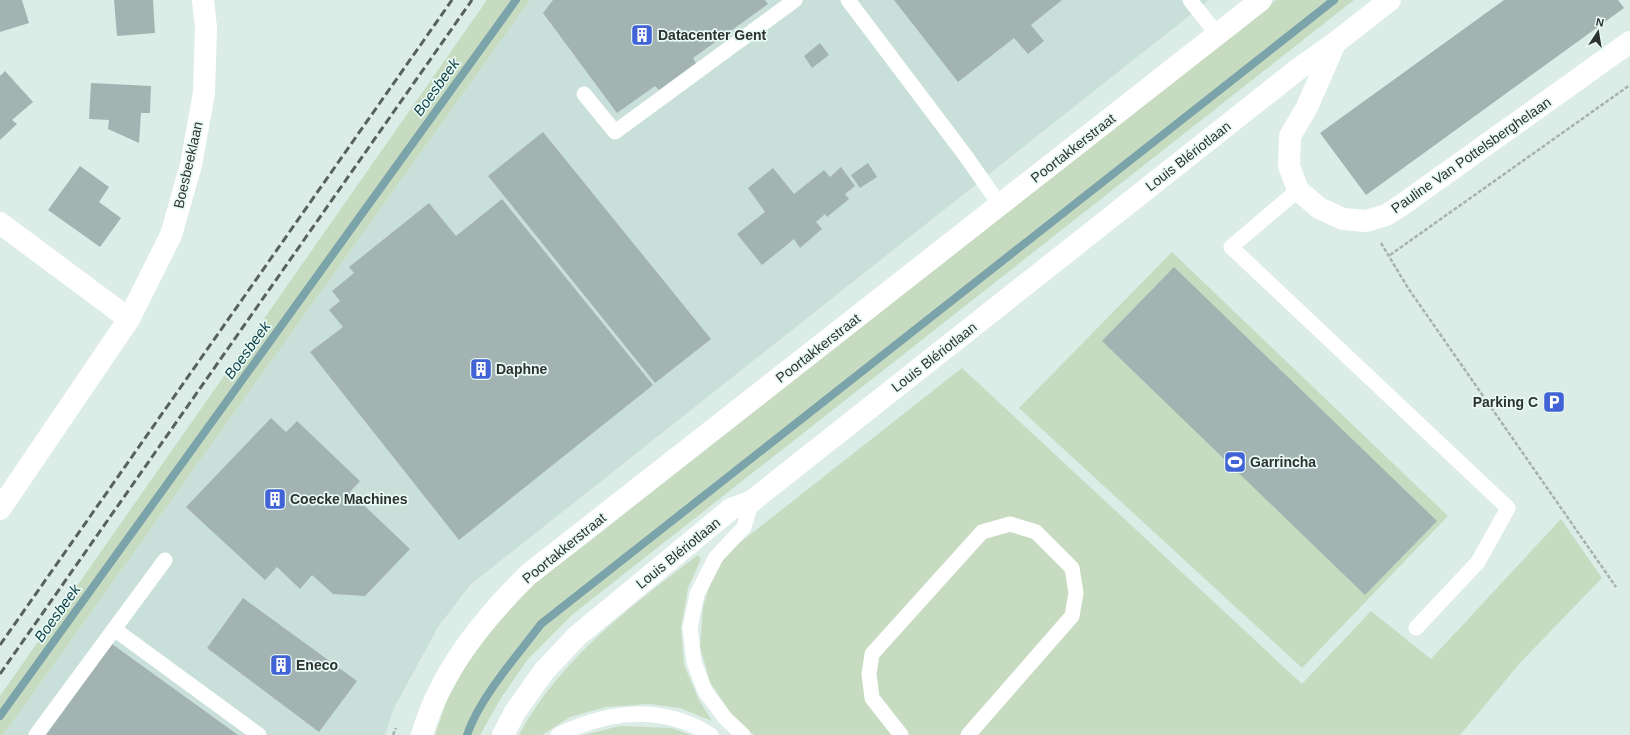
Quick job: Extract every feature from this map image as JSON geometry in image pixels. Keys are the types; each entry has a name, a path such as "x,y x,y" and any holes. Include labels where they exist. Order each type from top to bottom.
{"street":[{"name":"Boesbeeklaan","path":"0,509 129,319 172,235 191,165 204,93 206,28 203,0"},
{"name":"Poortakkerstraat","path":"422,735 428,715 440,686 464,649 502,601 529,574 1261,0"},
{"name":"Louis Blériotlaan","path":"502,735 515,712 544,671 577,636 730,509 752,501 1290,75 1335,43 1390,0"},
{"name":"Pauline Van Pottelsberghelaan","path":"1335,43 1307,106 1290,136 1289,166 1298,190 1319,208 1343,219 1366,221 1386,215 1399,207 1630,42"},
{"path":"0,223 129,319"}],"lane":[{"path":"584,94 615,132 795,0"},
{"path":"848,0 965,155 1000,205"},
{"path":"1190,0 1217,34"},
{"path":"1298,190 1231,247 1508,508 1478,562 1416,628"},
{"path":"743,735 725,718 705,691 694,662 690,628 696,594 716,557 744,527 752,501"},
{"path":"901,735 872,698 869,674 872,654 982,532 1010,524 1036,532 1072,568 1076,593 1072,616 968,735"},
{"path":"36,735 165,560"},
{"path":"114,629 258,735"},
{"path":"558,735 577,726 605,717 632,713 668,717 701,729 710,735"}],"path":[{"path":"1390,255 1630,85"},
{"path":"1366,221 1390,255 1408,288 1616,586"}],"shaded area":[{"path":"530,0 1209,0 470,585 438,627 394,708 385,735 3,735"}],"green space":[{"path":"487,0 530,0 3,735 0,735 0,696"},
{"path":"1276,0 1354,0 573,614 528,659 501,698 480,735 435,735 447,700 466,665 498,620 528,588 585,545"},
{"name":"Garrincha","path":"1172,252 1448,516 1302,668 1019,408"},
{"path":"962,368 1302,684 1371,611 1431,659 1561,519 1602,578 1519,664 1460,735 754,735 732,715 710,682 700,647 703,607 713,574 728,552"},
{"path":"698,555 701,559 688,588 681,628 684,665 699,700 712,721 680,708 649,704 606,707 570,717 542,735 519,735 536,707 576,658 647,594"},
{"path":"620,726 671,728 691,735 583,735"}],"building":[{"path":"0,0 22,0 29,23 0,32"},
{"path":"114,0 153,0 155,33 117,36"},
{"name":"Datacenter Gent","path":"553,0 765,0 768,4 693,58 696,63 659,90 655,86 617,113 543,13"},
{"path":"894,0 1062,0 1031,25 1044,41 1028,54 1014,38 958,82"},
{"path":"1504,0 1618,0 1624,8 1366,195 1320,133"},
{"path":"820,43 829,55 812,68 804,56"},
{"path":"5,71 33,102 12,120 17,124 0,140 0,76"},
{"path":"91,83 151,86 150,113 141,113 139,143 108,129 109,120 89,119"},
{"path":"543,132 711,339 655,383 488,176"},
{"path":"868,163 877,177 860,188 851,175"},
{"path":"80,166 109,187 99,202 121,218 100,247 48,210"},
{"path":"841,167 855,186 845,194 849,199 827,217 825,214 816,222 822,229 800,248 794,239 762,265 737,234 765,212 748,188 773,168 794,194 824,170 830,177"},
{"name":"Daphne","path":"502,199 653,385 459,540 310,352 343,327 329,310 340,301 332,291 354,273 349,267 429,203 456,236"},
{"path":"1174,267 1437,521 1365,595 1102,341"},
{"name":"Coecke Machines","path":"271,418 286,432 297,421 360,481 350,492 410,549 365,596 333,594 312,575 300,589 277,567 265,580 186,507"},
{"name":"Eneco","path":"243,598 357,681 319,732 207,648"},
{"path":"112,644 238,735 46,735"}],"waterway":[{"name":"Boesbeek","path":"0,716 516,0"},
{"path":"467,735 481,706 490,692 510,663 541,624 1334,0"}],"railway":[{"path":"0,645 452,0"},
{"path":"0,674 472,0"}],"place":[{"name":"Datacenter Gent","path":"642,35"},
{"name":"Daphne","path":"481,369"},
{"name":"Parking C","path":"1554,402"},
{"name":"Garrincha","path":"1235,462"},
{"name":"Coecke Machines","path":"275,499"},
{"name":"Eneco","path":"281,665"}]}
